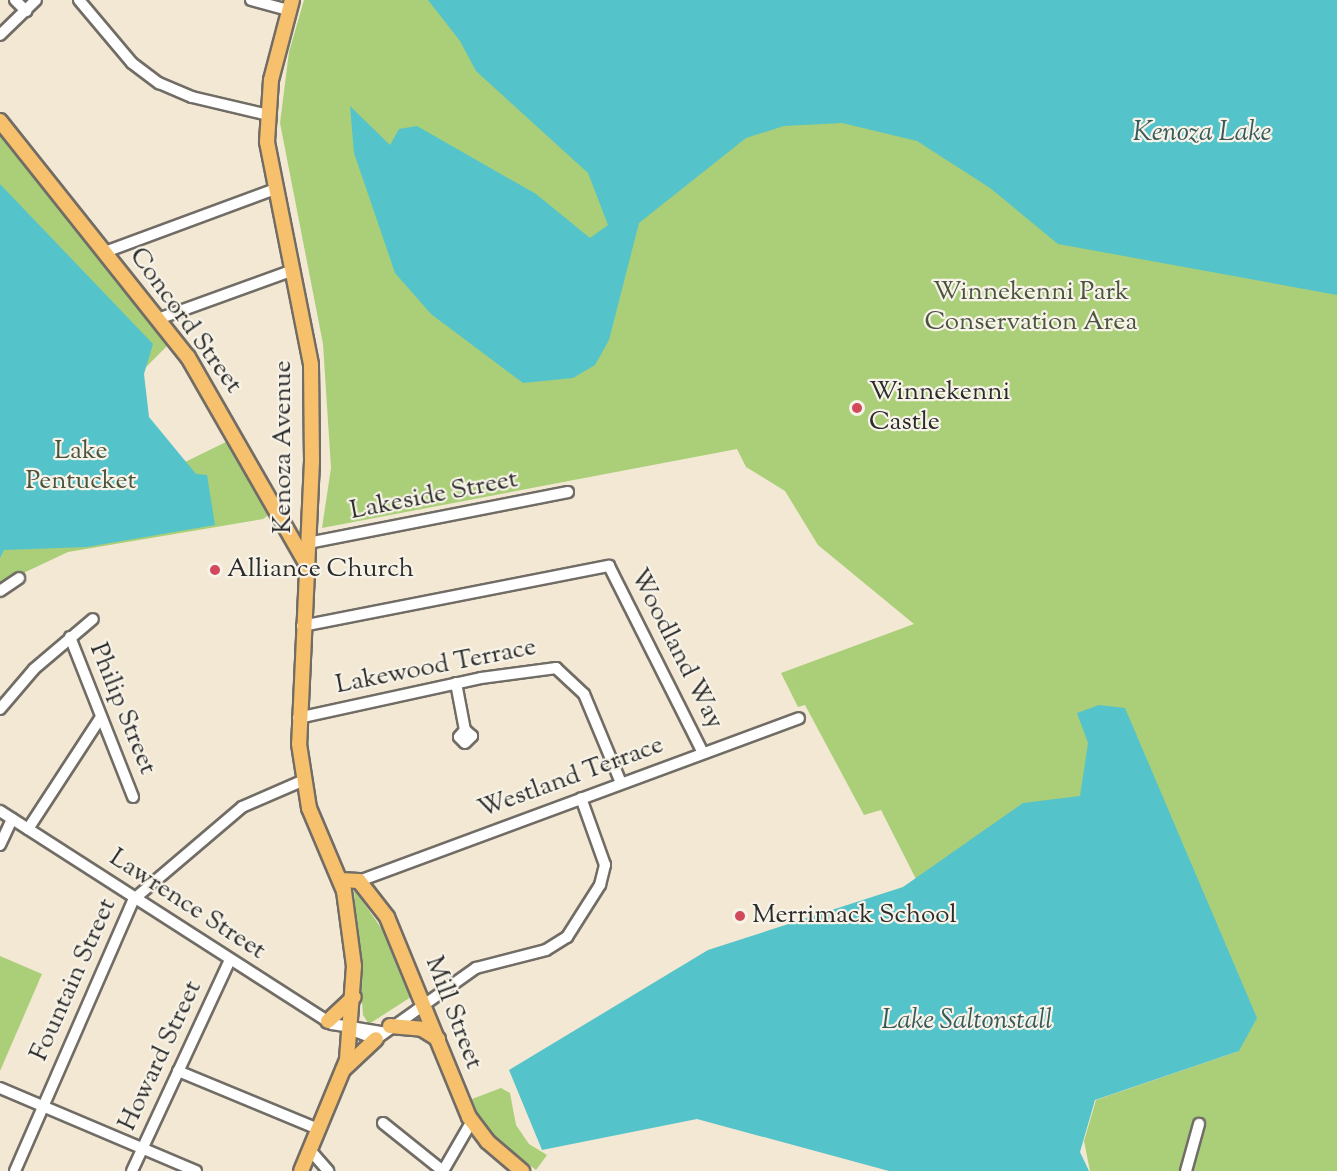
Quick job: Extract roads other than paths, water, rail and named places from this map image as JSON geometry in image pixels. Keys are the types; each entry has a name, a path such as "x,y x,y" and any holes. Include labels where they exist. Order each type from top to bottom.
{"main road":[{"name":"Kenoza Avenue","path":"291,5 271,80 269,115 273,190 293,270 311,365 308,543 298,718 302,781 340,880 353,948 354,997 352,1030 343,1070 301,1171"},
{"name":"Concord Street","path":"0,121 158,319 220,409 307,565"},
{"path":"340,880 359,881"},
{"name":"Mill Street","path":"359,881 387,917 472,1121 522,1171"},
{"path":"328,1021 354,997"},
{"path":"343,1070 383,1032 422,1029 438,1039"}],"street":[{"path":"15,0 26,11"},
{"path":"0,34 36,0"},
{"path":"79,0 132,63 159,83 192,97 269,115"},
{"path":"250,0 291,5"},
{"path":"105,252 273,190"},
{"path":"158,319 293,270"},
{"name":"Lakeside Street","path":"308,543 568,492"},
{"name":"Woodland Way","path":"302,626 609,566 703,753"},
{"path":"0,591 19,578"},
{"path":"0,709 70,638 93,619"},
{"name":"Philip Street","path":"70,638 133,796"},
{"name":"Lakewood Terrace","path":"298,718 456,683 556,668 584,694 621,783"},
{"path":"456,683 465,729"},
{"path":"27,829 101,717"},
{"name":"Westland Terrace","path":"359,881 799,718"},
{"name":"Fountain Street","path":"15,1171 134,899 242,807 302,781"},
{"path":"383,1032 423,1001 476,968 557,945 576,928 606,865 581,798"},
{"name":"Lawrence Street","path":"0,811 134,899 328,1021 352,1030 383,1032"},
{"path":"0,846 12,819"},
{"name":"Howard Street","path":"132,1171 230,960"},
{"path":"178,1071 318,1129"},
{"path":"0,1088 196,1171"},
{"path":"383,1123 443,1171 472,1121"},
{"path":"1186,1171 1199,1124"},
{"path":"310,1150 328,1171"}],"water":[{"name":"Kenoza Lake","path":"428,0 1337,0 1337,295 1058,244 990,188 917,141 842,123 784,126 746,138 639,223 609,340 595,365 573,378 523,383 431,314 395,273 354,153 350,106 390,145 399,129 417,126 536,194 590,238 608,225 588,173 476,71 460,41"},
{"name":"Lake Pentucket","path":"0,184 153,344 144,374 149,417 196,474 207,475 215,525 87,547 4,550 0,558"},
{"name":"Lake Saltonstall","path":"1099,705 1125,708 1257,1018 1239,1051 1095,1100 1080,1152 1089,1171 889,1171 697,1119 542,1150 509,1070 708,950 903,887 1023,803 1080,796 1088,743 1077,713"}],"place":[{"name":"Winnekenni Castle","path":"857,408"},
{"name":"Alliance Church","path":"215,570"},
{"name":"Merrimack School","path":"740,916"}],"park label":[{"name":"Winnekenni Park Conservation Area","path":"1031,308"}]}
